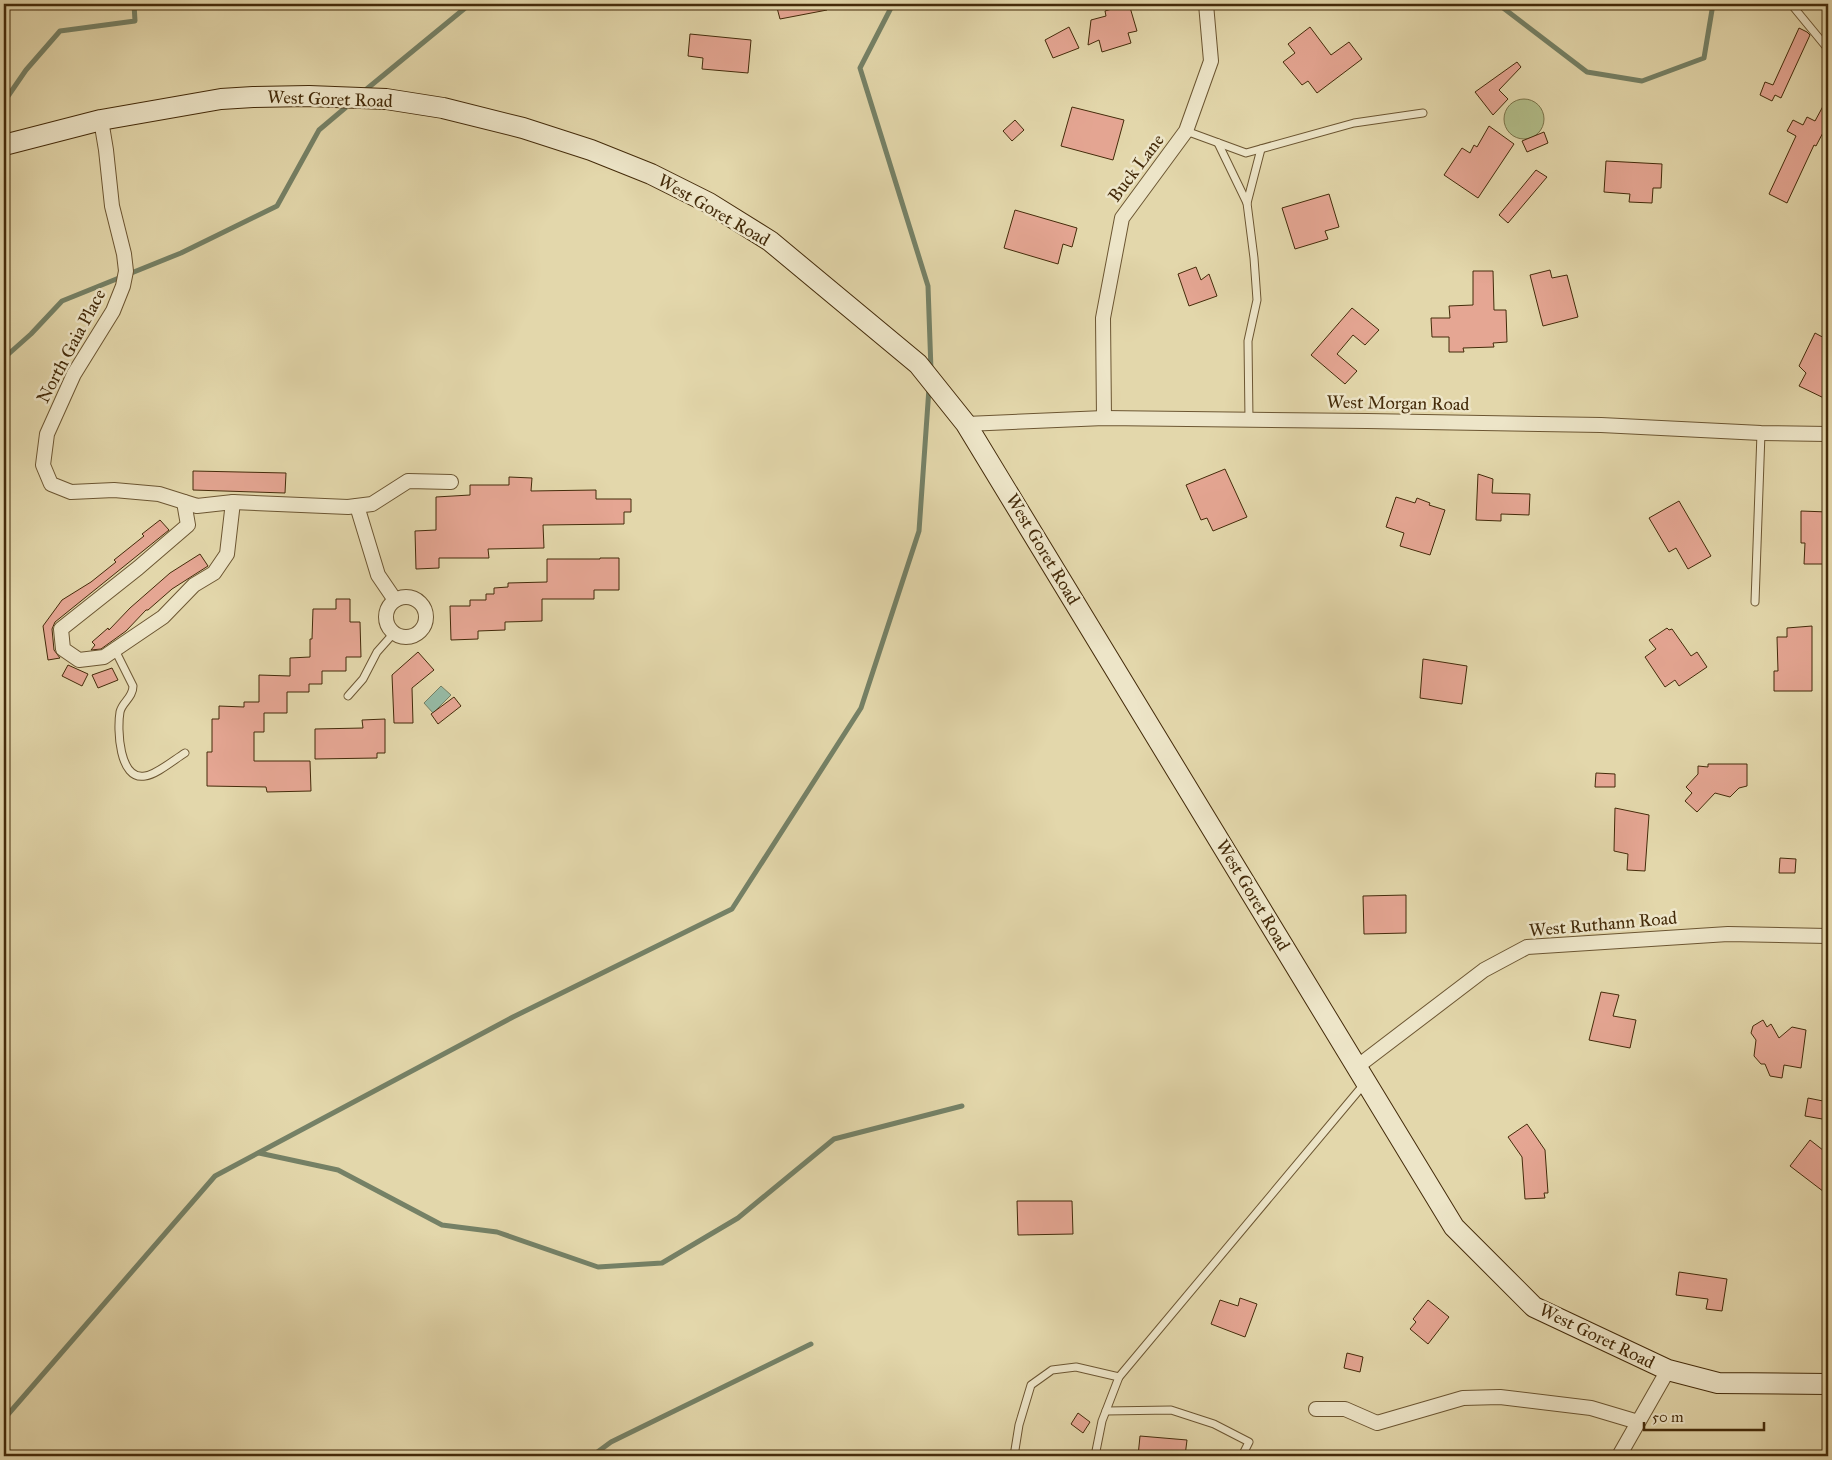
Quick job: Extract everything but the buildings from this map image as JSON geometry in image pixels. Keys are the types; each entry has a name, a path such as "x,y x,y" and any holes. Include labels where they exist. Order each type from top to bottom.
{"street":[{"name":"Buck Lane","path":"1104,418 1103,318 1122,218 1186,132 1210,61 1206,4"},
{"name":"West Goret Road","path":"4,145 101,120 221,99 309,96 386,99 443,108 523,128 591,150 652,174 709,203 770,241 918,364 966,424 1454,1227 1534,1307 1668,1370 1718,1384 1828,1384"},
{"name":"North Gaia Place","path":"101,120 112,206 124,254 126,271 113,312 74,374 47,434 43,465 51,484 71,492 114,490 159,494 196,506 233,502 357,506 372,504 408,481 451,482"},
{"name":"West Morgan Road","path":"966,424 1104,418 1601,425 1760,433 1828,434"},
{"path":"184,502 188,525 138,568 61,629 63,649 79,660 104,657 163,617 194,585 214,573 227,554 233,502"},
{"path":"357,506 378,575 395,600"},
{"path":"402,597 415,599 424,609 426,623 418,634 412,637 399,637 393,634 388,628 385,616 387,609 395,600 402,597"},
{"name":"West Ruthann Road","path":"1362,1073 1484,970 1526,947 1728,934 1828,936"},
{"path":"1619,1456 1668,1370"},
{"path":"1316,1409 1345,1409 1376,1424 1463,1398 1500,1397 1591,1408 1638,1422"}],"lane":[{"path":"1791,4 1828,49"},
{"path":"1186,132 1246,154 1354,123 1423,113"},
{"path":"1218,143 1246,202 1254,258 1257,300 1248,341 1249,420"},
{"path":"1246,202 1261,149"},
{"path":"1755,602 1760,433"},
{"path":"348,696 362,679 377,652 393,634"},
{"path":"115,650 133,686 133,692 120,712 121,752 128,769 134,775 146,776 185,753"},
{"path":"1095,1456 1106,1411 1119,1376 1362,1073"},
{"path":"1014,1456 1019,1425 1030,1385 1052,1370 1076,1367 1119,1376"},
{"path":"1106,1411 1171,1410 1205,1421 1249,1442 1242,1456"}],"shaded area":[{"path":"1528,99 1535,102 1541,108 1544,119 1543,127 1535,136 1528,139 1520,139 1513,136 1505,127 1504,115 1507,108 1516,100"},
{"path":"441,686 451,695 433,713 424,703"}],"waterway":[{"path":"4,102 26,70 60,31 135,21 134,4"},
{"path":"363,92 470,4"},
{"path":"893,4 860,68 928,286 931,370"},
{"path":"1498,4 1587,72 1642,81 1704,58 1713,4"},
{"path":"4,358 31,334 62,301 181,253 277,206 319,130 351,103"},
{"path":"4,1419 215,1176 513,1017 732,909 861,708 919,531 929,388"},
{"path":"259,1153 338,1170 442,1225 497,1232 598,1267 662,1263 738,1218 834,1139 962,1106"},
{"path":"592,1456 611,1442 811,1344"}]}
